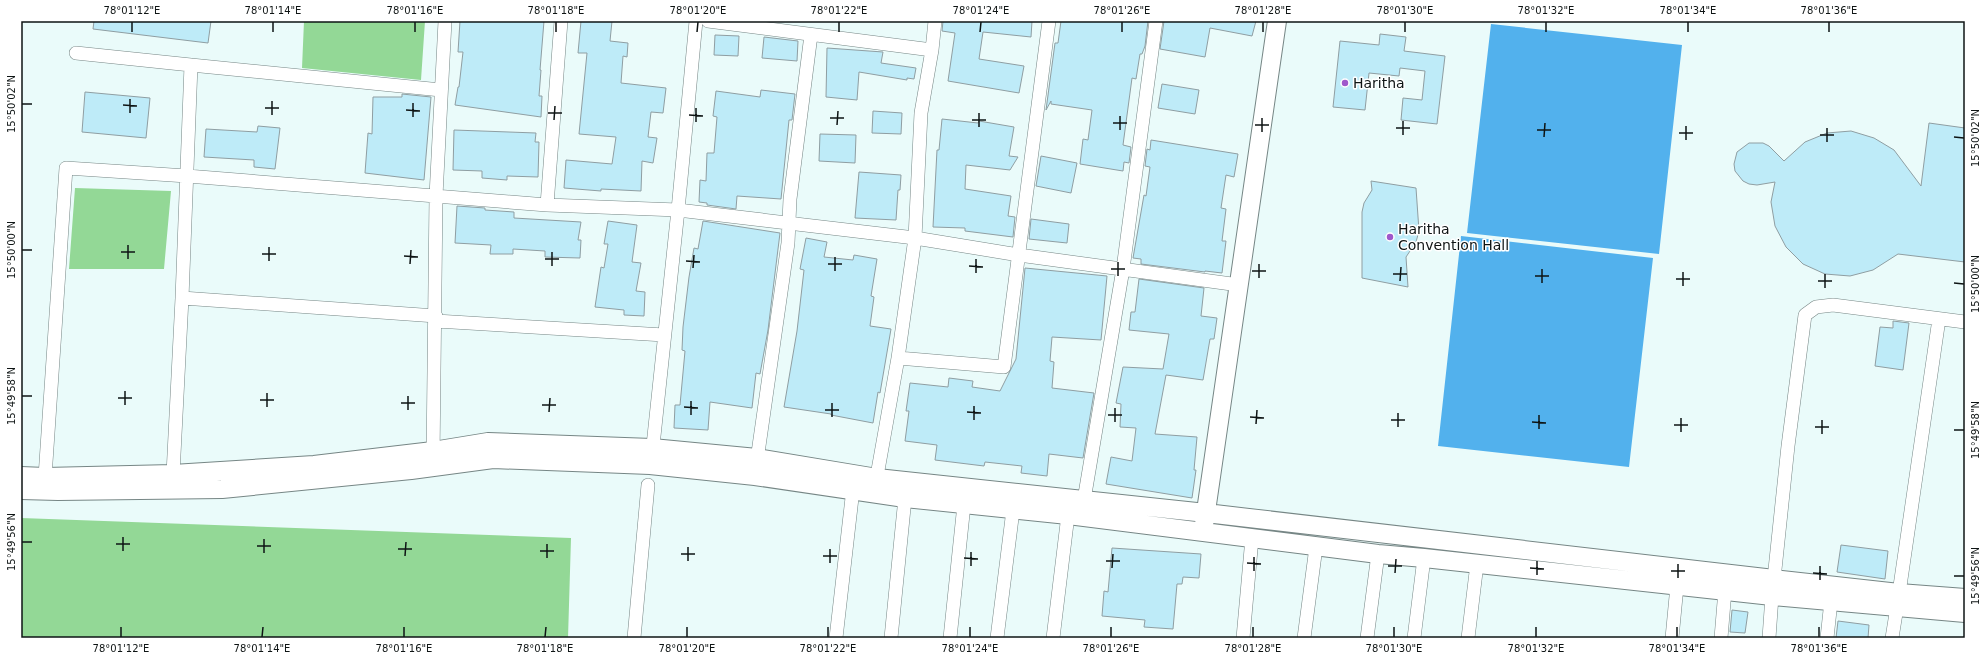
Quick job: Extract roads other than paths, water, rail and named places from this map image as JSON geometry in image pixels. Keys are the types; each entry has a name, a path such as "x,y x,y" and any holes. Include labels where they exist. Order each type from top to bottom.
{"street":[{"path":"434,459 436,196 445,21"},
{"path":"547,205 562,21"},
{"path":"651,457 678,210 696,21"},
{"path":"708,21 932,50"},
{"path":"875,485 898,358 914,238 921,113 932,50 935,21"},
{"path":"898,358 1004,367 1049,21"},
{"path":"1084,500 1123,269 1156,21"},
{"path":"1203,533 1277,21"},
{"path":"755,476 781,298 789,224 790,199 811,34"},
{"path":"76,53 442,90"},
{"path":"172,474 182,298 191,65"},
{"path":"45,477 66,168 187,176 547,205 678,210 914,238 1019,255 1239,285"},
{"path":"182,298 664,335"},
{"path":"1769,638 1788,446 1805,315 1816,307 1833,305 1965,322"},
{"path":"1892,638 1940,319"},
{"path":"21,490 222,489 302,474 434,459 488,442 555,453 651,457 757,458 875,485 965,496 1013,510 1068,515 1316,547 1677,586 1726,590 1773,588 1831,601 1965,598"},
{"path":"651,457 755,476 853,489 875,485 905,498 965,496 1084,500 1206,513 1773,588 1898,600 1965,613"},
{"path":"21,476 302,474"},
{"path":"634,638 648,485"},
{"path":"836,638 853,489"},
{"path":"950,638 965,496"},
{"path":"891,638 905,498"},
{"path":"997,638 1013,510"},
{"path":"1053,638 1068,515"},
{"path":"1243,638 1252,538"},
{"path":"1304,638 1316,547"},
{"path":"1368,638 1378,554"},
{"path":"1414,638 1424,558"},
{"path":"1468,638 1477,564"},
{"path":"1672,638 1677,586"},
{"path":"1721,638 1726,590"},
{"path":"1827,638 1831,601"}],"water":[{"path":"1491,24 1682,45 1659,254 1467,233"},
{"path":"1461,236 1653,258 1629,467 1438,446"}],"place":[{"name":"Haritha","path":"1345,83"},
{"name":"Haritha Convention Hall","path":"1390,237"}]}
